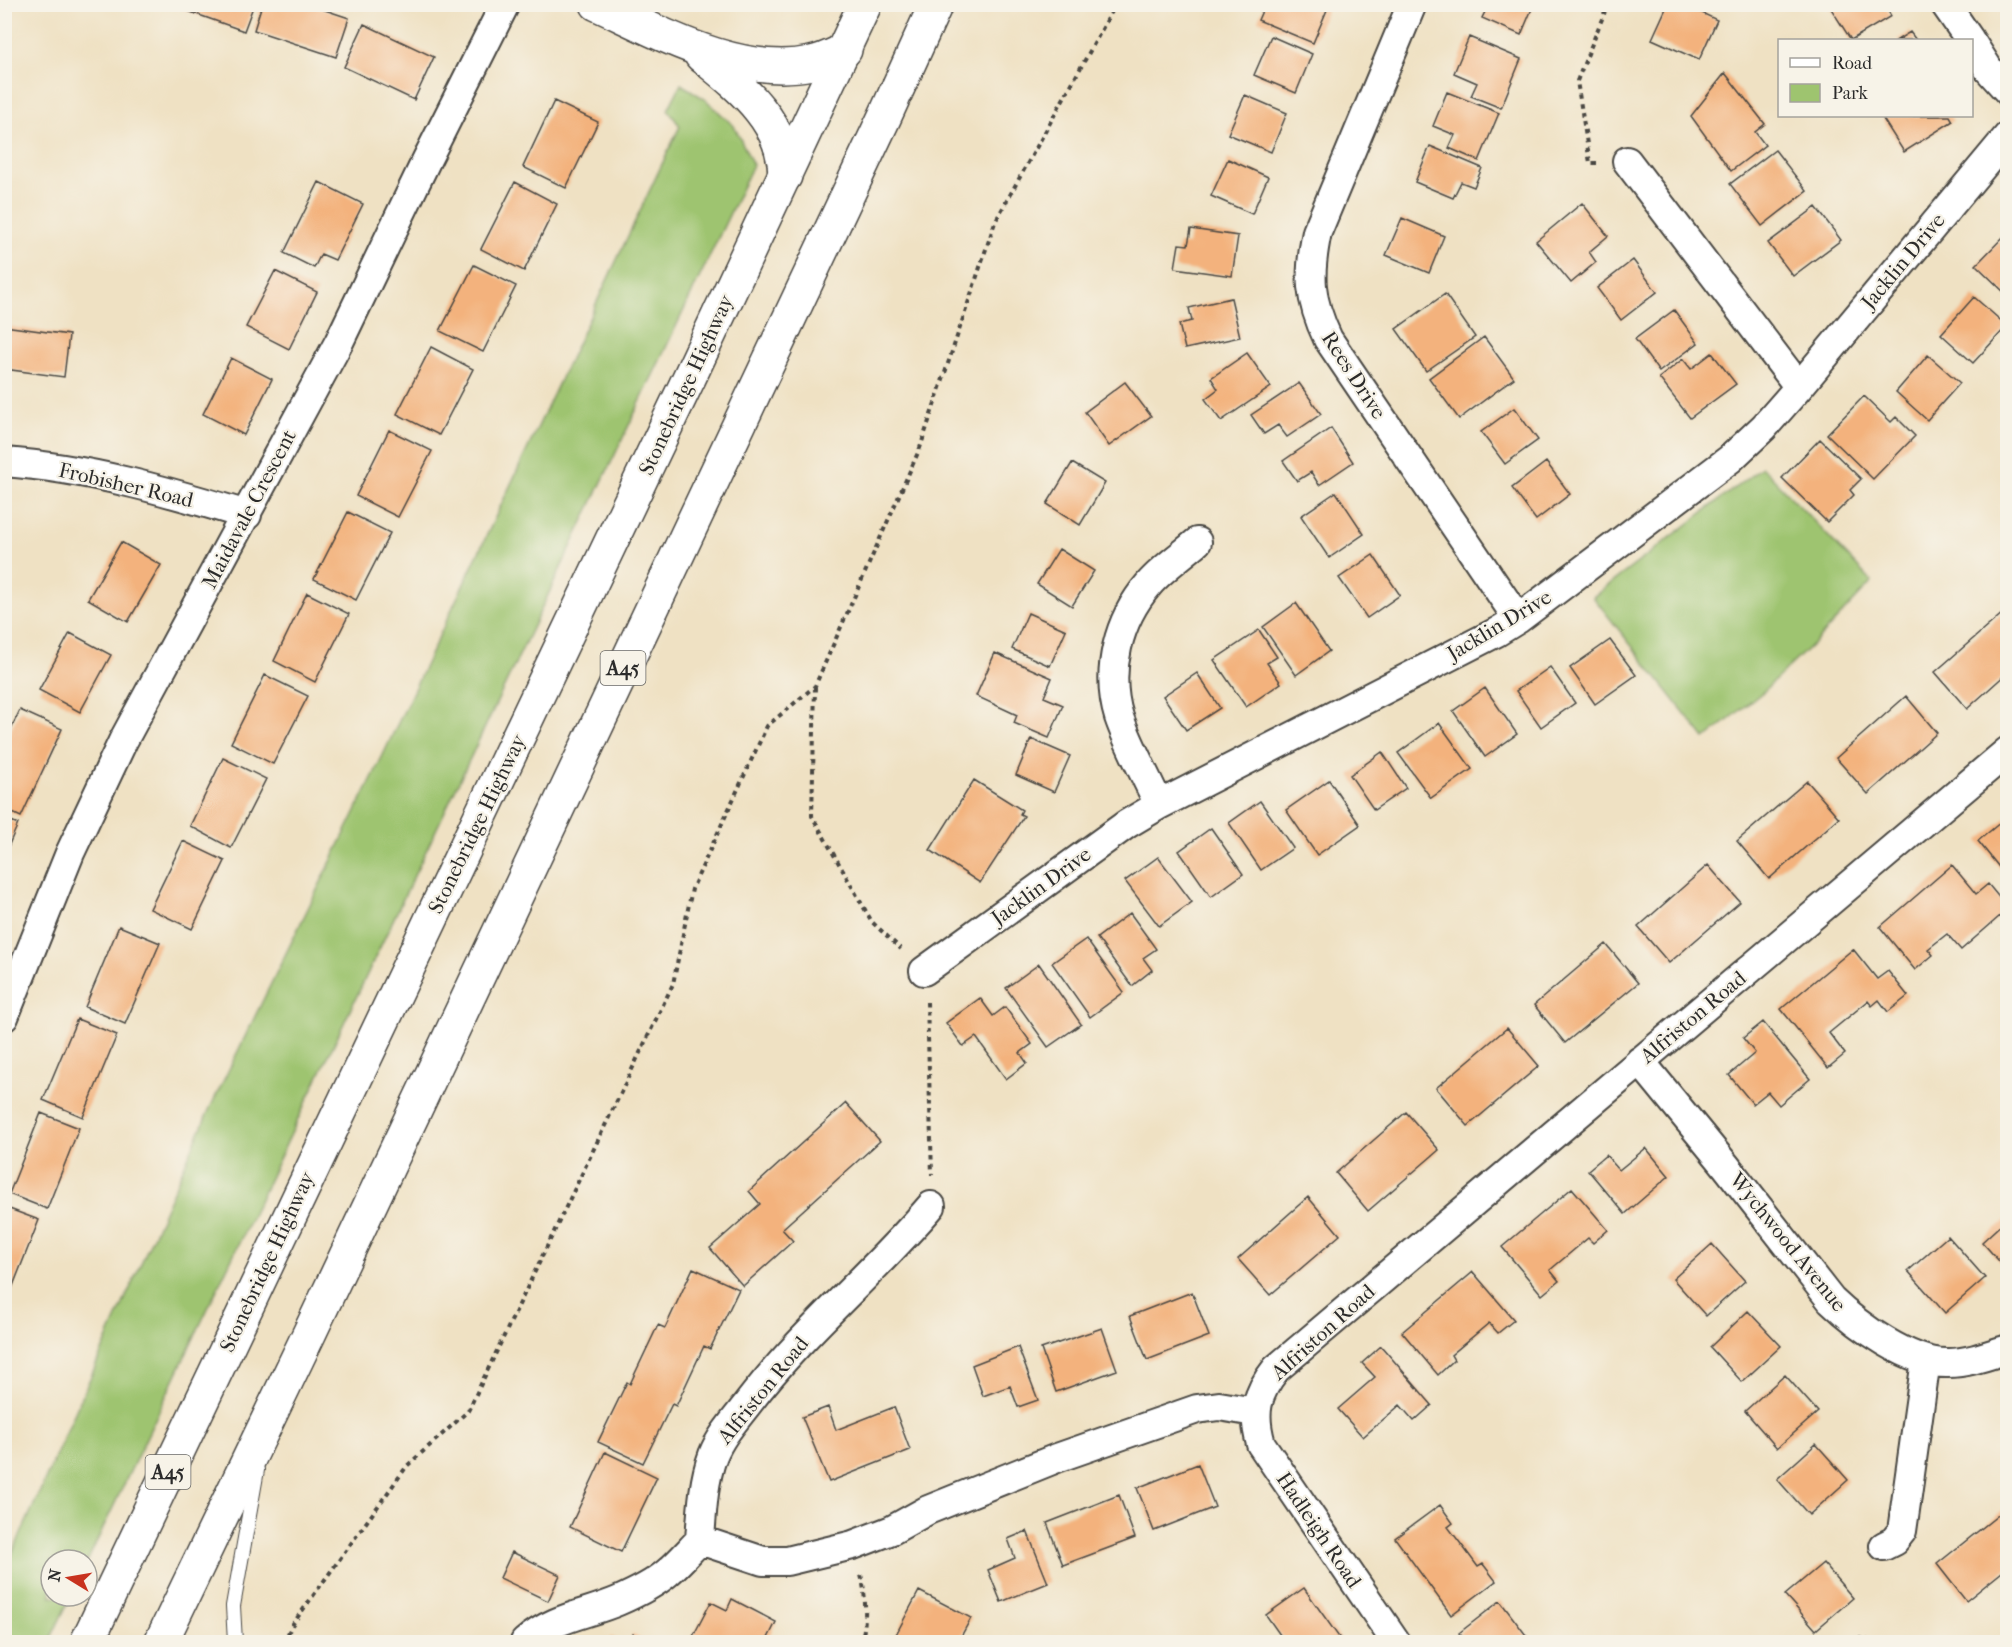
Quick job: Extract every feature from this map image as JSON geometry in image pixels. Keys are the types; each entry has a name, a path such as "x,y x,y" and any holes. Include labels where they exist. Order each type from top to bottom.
{"main road":[{"path":"597,4 693,48 740,61 787,65 812,63 845,50"},
{"name":"Stonebridge Highway","path":"87,1642 865,4"},
{"name":"A45","path":"160,1642 264,1430 936,4"},
{"path":"693,48 733,82 762,111 773,127 783,150 785,176"}],"street":[{"name":"Maidavale Crescent","path":"4,1017 70,853 123,741 339,342 505,4"},
{"name":"Rees Drive","path":"1412,4 1317,232 1312,255 1312,298 1328,339 1518,619"},
{"path":"1945,4 1969,39"},
{"path":"1973,45 2007,91"},
{"name":"Jacklin Drive","path":"924,970 1127,824 1159,805 1518,619 1730,459 1764,428 2007,136"},
{"path":"1627,161 1799,387"},
{"name":"Frobisher Road","path":"4,462 80,472 119,480 247,515"},
{"path":"1159,805 1120,720 1114,699 1115,658 1119,637 1136,601 1162,571 1197,542"},
{"name":"Alfriston Road","path":"1255,1412 1267,1381 1276,1369 2007,751"},
{"name":"Wychwood Avenue","path":"1640,1061 1831,1299 1850,1317 1897,1348 1926,1360 1948,1363 1983,1357 2007,1348"},
{"name":"Alfriston Road","path":"700,1540 709,1468 720,1442 779,1364 833,1307 903,1239 931,1206"},
{"path":"1884,1546 1894,1541 1902,1531 1926,1360"},
{"path":"525,1642 555,1623 616,1602 642,1589 666,1574 700,1540 763,1561 788,1561 853,1545 892,1530 928,1510 1057,1458 1197,1409 1219,1406 1255,1412"},
{"name":"Hadleigh Road","path":"1255,1412 1261,1444 1396,1642"}],"lane":[{"path":"235,1642 233,1606 264,1430"}],"path":[{"path":"931,1206 928,1024 924,970 872,922 813,816 815,686 920,448 995,222 1116,4"},
{"path":"1608,4 1577,81 1590,163 1627,161"},
{"path":"284,1642 292,1625 406,1466 468,1411 673,984 692,889 767,726 815,686"},
{"path":"853,1545 864,1585 864,1633 861,1642"}],"green space":[{"path":"681,84 705,99 734,126 753,165 94,1548 39,1548 39,1608 65,1608 49,1642 5,1642 5,1570 209,1110 374,774 680,126 668,110"},
{"path":"1762,467 1872,582 1764,691 1705,739 1593,597"}],"building":[{"path":"168,4 254,4 244,31"},
{"path":"262,4 307,4 349,18 336,57 254,30"},
{"path":"1265,4 1329,5 1313,43 1258,20"},
{"path":"1489,4 1534,4 1521,35 1482,18"},
{"path":"1668,4 1683,4 1717,20 1699,60 1652,39"},
{"path":"1834,4 1884,4 1891,16 1850,39 1830,7"},
{"path":"364,24 434,57 414,100 344,67"},
{"path":"1910,32 1915,39 1899,39"},
{"path":"1271,36 1312,54 1296,93 1254,75"},
{"path":"1469,37 1521,59 1501,108 1471,96 1477,83 1454,73"},
{"path":"1725,73 1765,124 1755,132 1765,145 1731,171 1691,116"},
{"path":"1447,92 1499,113 1479,161 1449,148 1455,135 1433,126"},
{"path":"1245,95 1287,113 1271,152 1228,134"},
{"path":"554,101 598,122 566,188 523,167"},
{"path":"1886,117 1951,117 1953,121 1904,152 1883,119"},
{"path":"1430,146 1482,168 1474,187 1461,182 1453,198 1415,182"},
{"path":"1775,150 1807,191 1762,226 1730,184"},
{"path":"1228,159 1268,177 1252,214 1211,196"},
{"path":"319,182 363,204 335,260 321,254 314,268 284,253"},
{"path":"515,182 557,204 524,271 481,249"},
{"path":"1582,203 1608,236 1589,252 1596,262 1571,283 1536,241"},
{"path":"1816,207 1841,240 1793,276 1768,243"},
{"path":"1402,218 1444,236 1429,273 1386,255"},
{"path":"1191,229 1238,236 1232,276 1175,268 1179,244 1188,245"},
{"path":"2007,233 2007,292 2006,294 1976,265"},
{"path":"1633,260 1657,292 1621,320 1597,288"},
{"path":"474,265 516,286 483,352 440,331"},
{"path":"275,271 317,292 289,349 246,327"},
{"path":"1445,294 1475,337 1426,371 1396,329"},
{"path":"1974,297 2007,326 1973,363 1941,334"},
{"path":"1231,298 1240,337 1185,349 1179,324 1192,321 1189,308"},
{"path":"1674,310 1698,343 1659,372 1635,339"},
{"path":"4,326 69,335 64,377 4,369"},
{"path":"1484,337 1514,378 1459,419 1429,378"},
{"path":"431,347 473,369 439,435 397,414"},
{"path":"1247,353 1271,387 1221,421 1205,399 1218,389 1211,378"},
{"path":"1712,353 1736,384 1690,418 1659,378 1683,359 1691,369"},
{"path":"1928,355 1960,383 1927,420 1896,392"},
{"path":"231,358 272,379 244,435 203,414"},
{"path":"1125,382 1151,416 1109,446 1085,412"},
{"path":"1299,383 1321,414 1287,437 1278,425 1264,434 1251,415"},
{"path":"1864,396 1891,422 1896,417 1915,436 1873,479 1827,434"},
{"path":"1514,408 1538,440 1505,464 1481,432"},
{"path":"1331,428 1353,462 1319,485 1311,472 1297,481 1283,461"},
{"path":"389,430 432,451 398,517 356,496"},
{"path":"1820,439 1861,479 1850,490 1854,495 1827,522 1782,478"},
{"path":"1546,462 1570,494 1536,520 1512,488"},
{"path":"1072,463 1105,483 1080,525 1047,504"},
{"path":"1336,492 1364,534 1329,558 1301,516"},
{"path":"348,512 390,533 356,600 314,579"},
{"path":"121,542 161,565 128,622 88,599"},
{"path":"1059,549 1094,571 1072,606 1037,584"},
{"path":"1373,555 1400,595 1367,618 1339,578"},
{"path":"307,593 349,614 315,682 274,661"},
{"path":"1296,603 1329,651 1296,675 1263,627"},
{"path":"2004,612 2007,616 2007,673 1967,709 1935,672"},
{"path":"1028,613 1066,630 1050,666 1012,649"},
{"path":"1259,630 1277,657 1267,663 1281,683 1246,707 1214,660"},
{"path":"70,633 111,655 80,712 39,690"},
{"path":"1610,640 1636,675 1595,704 1570,668"},
{"path":"995,653 1052,678 1044,697 1063,705 1049,738 1014,723 1017,715 976,696"},
{"path":"1550,667 1575,703 1541,727 1516,691"},
{"path":"1197,673 1220,708 1186,730 1163,696"},
{"path":"265,675 308,696 273,764 231,743"},
{"path":"1485,688 1517,734 1485,757 1453,711"},
{"path":"1906,696 1937,733 1868,794 1836,758"},
{"path":"20,710 62,729 21,817 4,809 4,743"},
{"path":"1439,723 1472,769 1431,798 1398,753"},
{"path":"1031,739 1070,756 1054,792 1016,775"},
{"path":"1382,752 1406,788 1374,810 1350,775"},
{"path":"223,758 266,779 231,848 190,826"},
{"path":"974,780 1022,810 1020,814 1024,816 980,883 930,850"},
{"path":"1329,780 1360,825 1317,855 1286,810"},
{"path":"1807,781 1839,818 1769,879 1737,841"},
{"path":"1260,801 1293,848 1261,870 1229,823"},
{"path":"2007,817 2007,877 1978,841"},
{"path":"4,818 18,824 4,856"},
{"path":"1211,828 1243,874 1211,897 1179,851"},
{"path":"183,841 225,861 192,929 150,909"},
{"path":"1158,857 1192,902 1159,926 1125,881"},
{"path":"1708,865 1740,902 1669,963 1638,927"},
{"path":"1952,865 1976,894 1988,884 2007,910 1961,950 1947,934 1928,949 1933,955 1915,970 1880,927"},
{"path":"1130,913 1156,949 1143,958 1152,970 1132,986 1097,938"},
{"path":"119,926 160,943 125,1024 85,1007"},
{"path":"1086,939 1124,992 1090,1017 1052,963"},
{"path":"1606,944 1638,983 1565,1043 1534,1005"},
{"path":"1853,949 1877,979 1888,971 1908,996 1888,1012 1879,1000 1872,1006 1868,1001 1829,1033 1845,1054 1828,1068 1781,1009"},
{"path":"1039,964 1081,1024 1048,1047 1006,988"},
{"path":"980,998 993,1016 1005,1007 1032,1044 1020,1053 1027,1063 1006,1079 976,1037 963,1046 946,1023"},
{"path":"77,1019 117,1035 83,1117 43,1100"},
{"path":"1763,1022 1810,1079 1779,1105 1768,1092 1753,1104 1729,1075 1755,1053 1743,1038"},
{"path":"1507,1028 1539,1066 1468,1126 1436,1088"},
{"path":"846,1103 880,1141 782,1229 793,1241 743,1286 710,1248 760,1204 749,1191"},
{"path":"1406,1112 1439,1150 1368,1211 1336,1173"},
{"path":"41,1113 79,1128 47,1209 9,1194"},
{"path":"1646,1148 1669,1176 1625,1214 1588,1170 1606,1155 1619,1170"},
{"path":"1572,1188 1608,1230 1593,1243 1588,1238 1550,1270 1559,1281 1542,1295 1502,1247"},
{"path":"1308,1197 1340,1235 1270,1295 1238,1259"},
{"path":"4,1207 39,1220 7,1301 4,1300"},
{"path":"2007,1219 2007,1270 1982,1242"},
{"path":"1948,1236 1985,1278 1945,1313 1908,1271"},
{"path":"1712,1244 1745,1281 1706,1316 1673,1279"},
{"path":"693,1268 739,1289 710,1349 704,1346 676,1406 672,1404 643,1463 598,1442 627,1382 630,1384 658,1325 665,1328"},
{"path":"1473,1272 1514,1320 1498,1333 1489,1323 1451,1355 1454,1360 1438,1375 1402,1332"},
{"path":"1192,1292 1209,1336 1147,1360 1130,1316"},
{"path":"1748,1311 1781,1346 1742,1382 1710,1347"},
{"path":"1102,1328 1117,1370 1056,1392 1041,1349"},
{"path":"1381,1346 1432,1405 1414,1421 1400,1405 1363,1437 1338,1409 1375,1377 1362,1363"},
{"path":"1018,1347 1038,1400 1018,1407 1010,1386 983,1396 972,1365"},
{"path":"1785,1375 1818,1412 1777,1448 1745,1411"},
{"path":"828,1407 836,1430 894,1407 910,1450 829,1482 802,1417"},
{"path":"1816,1444 1848,1480 1809,1515 1777,1479"},
{"path":"605,1452 657,1477 621,1552 570,1527"},
{"path":"1198,1464 1215,1507 1154,1531 1137,1488"},
{"path":"1119,1495 1135,1538 1063,1565 1047,1523"},
{"path":"1440,1505 1453,1523 1448,1527 1478,1567 1483,1564 1496,1581 1451,1615 1395,1538"},
{"path":"2007,1508 2007,1568 1966,1601 1937,1564"},
{"path":"1027,1531 1048,1583 1001,1602 988,1570 1015,1558 1008,1539"},
{"path":"512,1552 560,1575 548,1601 500,1578"},
{"path":"1823,1563 1853,1598 1816,1630 1785,1595"},
{"path":"1304,1588 1341,1640 1338,1642 1285,1642 1266,1615"},
{"path":"919,1591 971,1618 958,1642 892,1642"},
{"path":"732,1599 776,1622 766,1642 696,1642 691,1640 711,1602 727,1610"},
{"path":"1500,1601 1529,1639 1525,1642 1467,1642 1459,1633"},
{"path":"633,1634 648,1642 629,1642"},
{"path":"611,1637 622,1642 608,1642"},
{"path":"1860,1637 1883,1642 1859,1642"}]}
